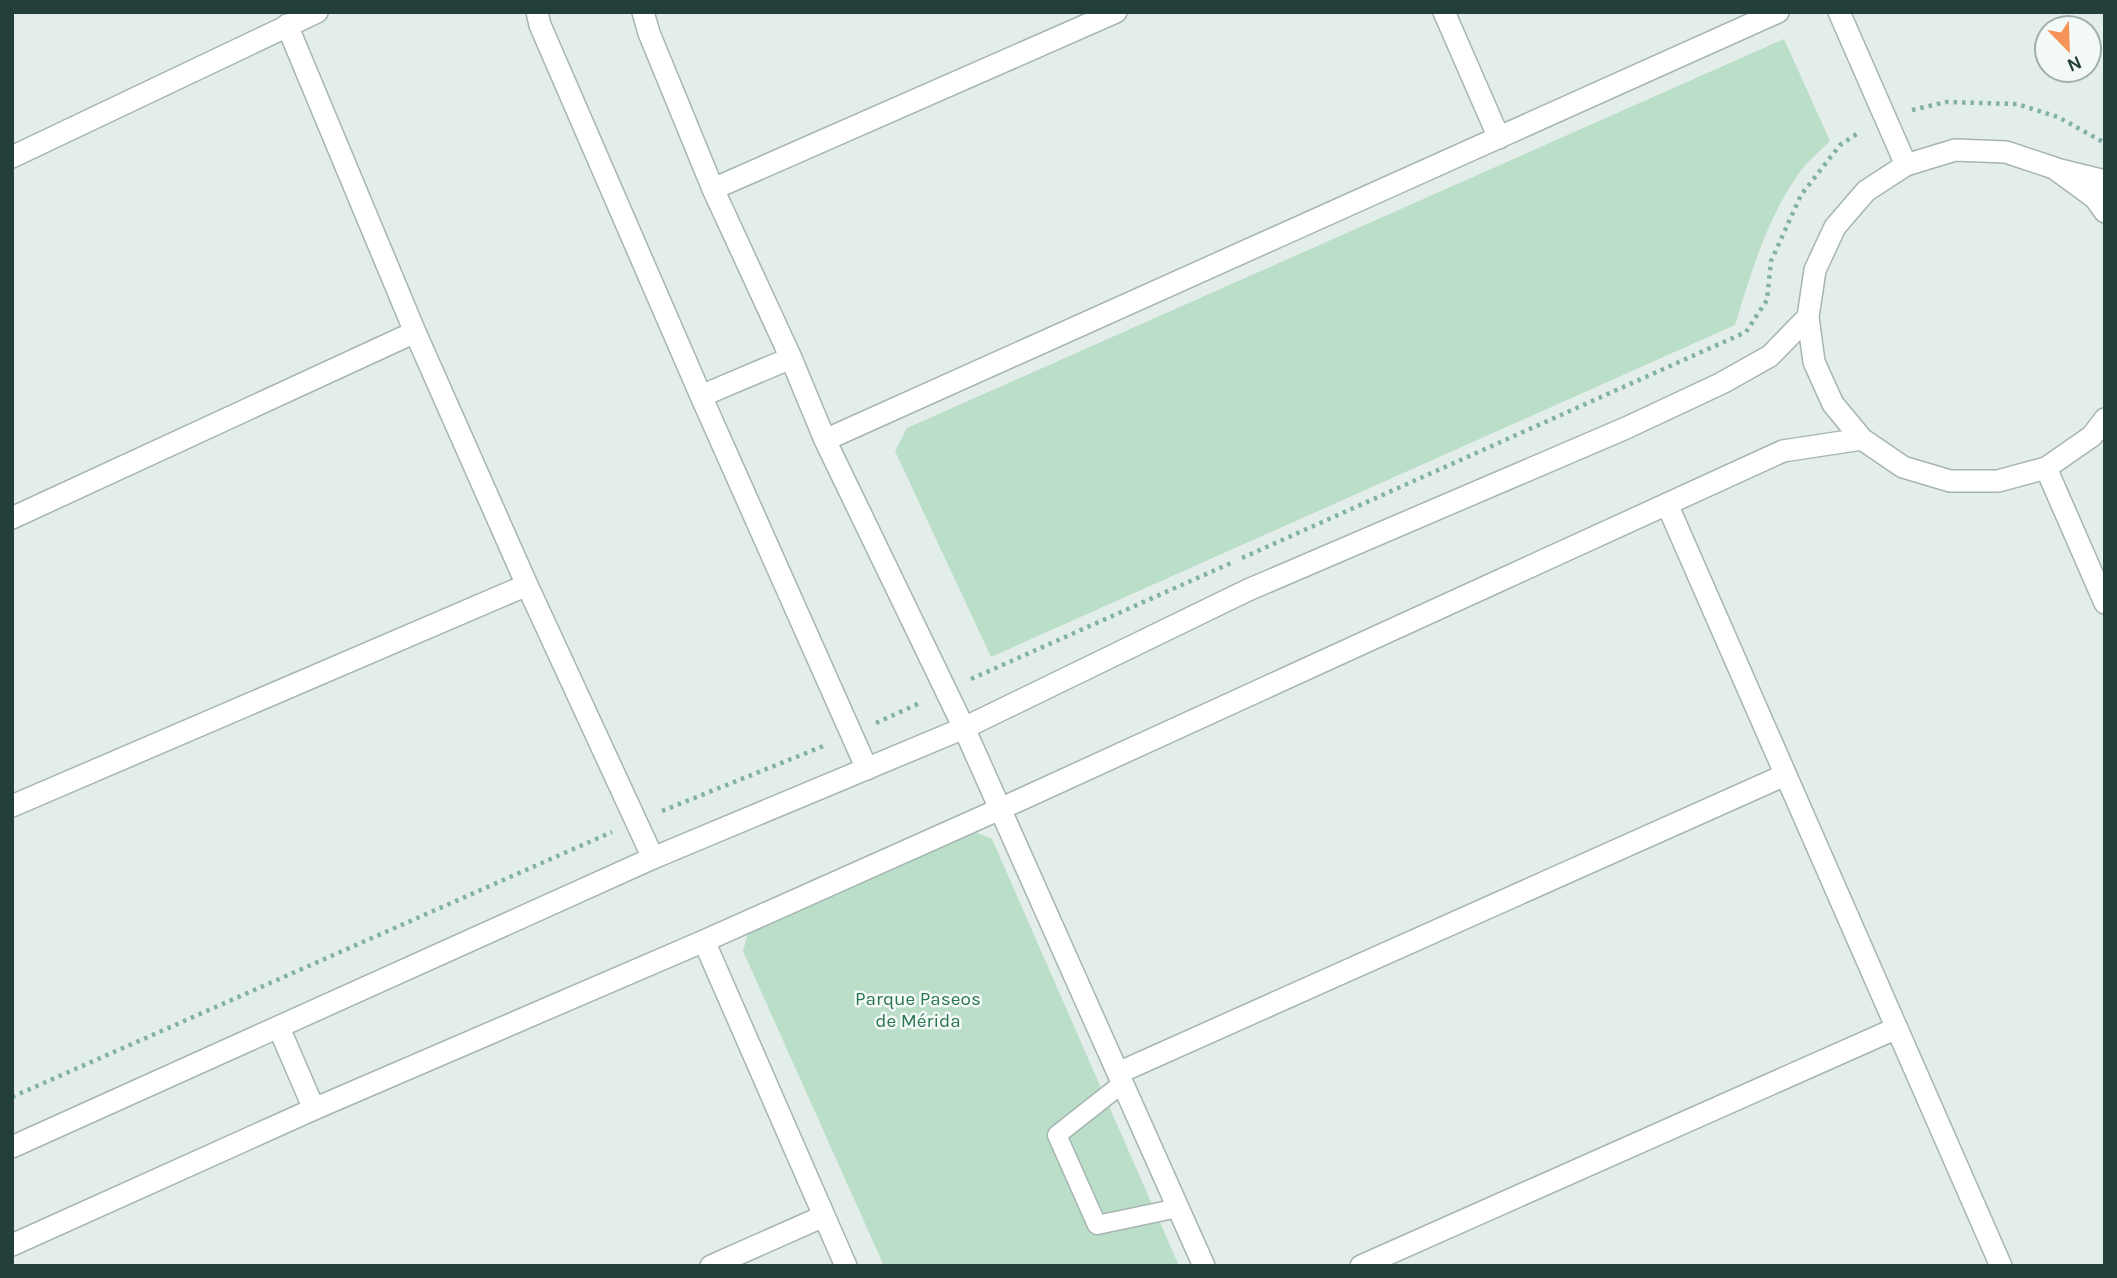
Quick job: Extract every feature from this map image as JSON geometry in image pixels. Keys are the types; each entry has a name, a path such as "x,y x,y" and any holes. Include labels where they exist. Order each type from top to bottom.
{"street":[{"path":"12,157 317,12"},
{"path":"537,12 540,25 701,396 867,769"},
{"path":"643,12 649,33 713,189 791,358 825,440 964,728 1204,1266"},
{"path":"713,189 1116,12"},
{"path":"1444,12 1499,138"},
{"path":"825,440 1778,12"},
{"path":"1839,12 1906,165"},
{"path":"287,25 415,332 527,585 653,858"},
{"path":"2105,181 2006,152 1955,150 1906,165 1866,191 1835,227 1815,270 1808,317 1814,362 1833,404 1862,439 1903,467 1950,481 1998,481 2046,468 2092,436 2105,418"},
{"path":"2054,168 2095,198 2105,212"},
{"path":"12,1147 653,858 964,728 1248,590 1626,428 1722,383 1770,356 1808,317"},
{"path":"12,518 415,332"},
{"path":"701,396 791,358"},
{"path":"12,1245 314,1109 704,941 1000,809 1783,451 1862,439"},
{"path":"2046,468 2105,603"},
{"path":"1667,504 2001,1266"},
{"path":"12,806 527,585"},
{"path":"1120,1078 1785,775"},
{"path":"704,941 846,1266"},
{"path":"279,1028 314,1109"},
{"path":"1361,1266 1897,1028"},
{"path":"711,1266 824,1216"}],"lane":[{"path":"1120,1078 1057,1135 1097,1225 1178,1208"}],"path":[{"path":"12,1097 636,821 851,735 1746,332 1767,300 1771,261 1801,195 1840,145 1884,116 1945,102 2017,104 2059,117 2105,143"}],"green space":[{"path":"1784,39 1830,141 1800,171 1776,211 1760,248 1735,325 991,657 895,451 907,428"},
{"name":"Parque Paseos de Mérida","path":"975,832 992,839 1179,1266 884,1266 743,951 749,930"}]}
